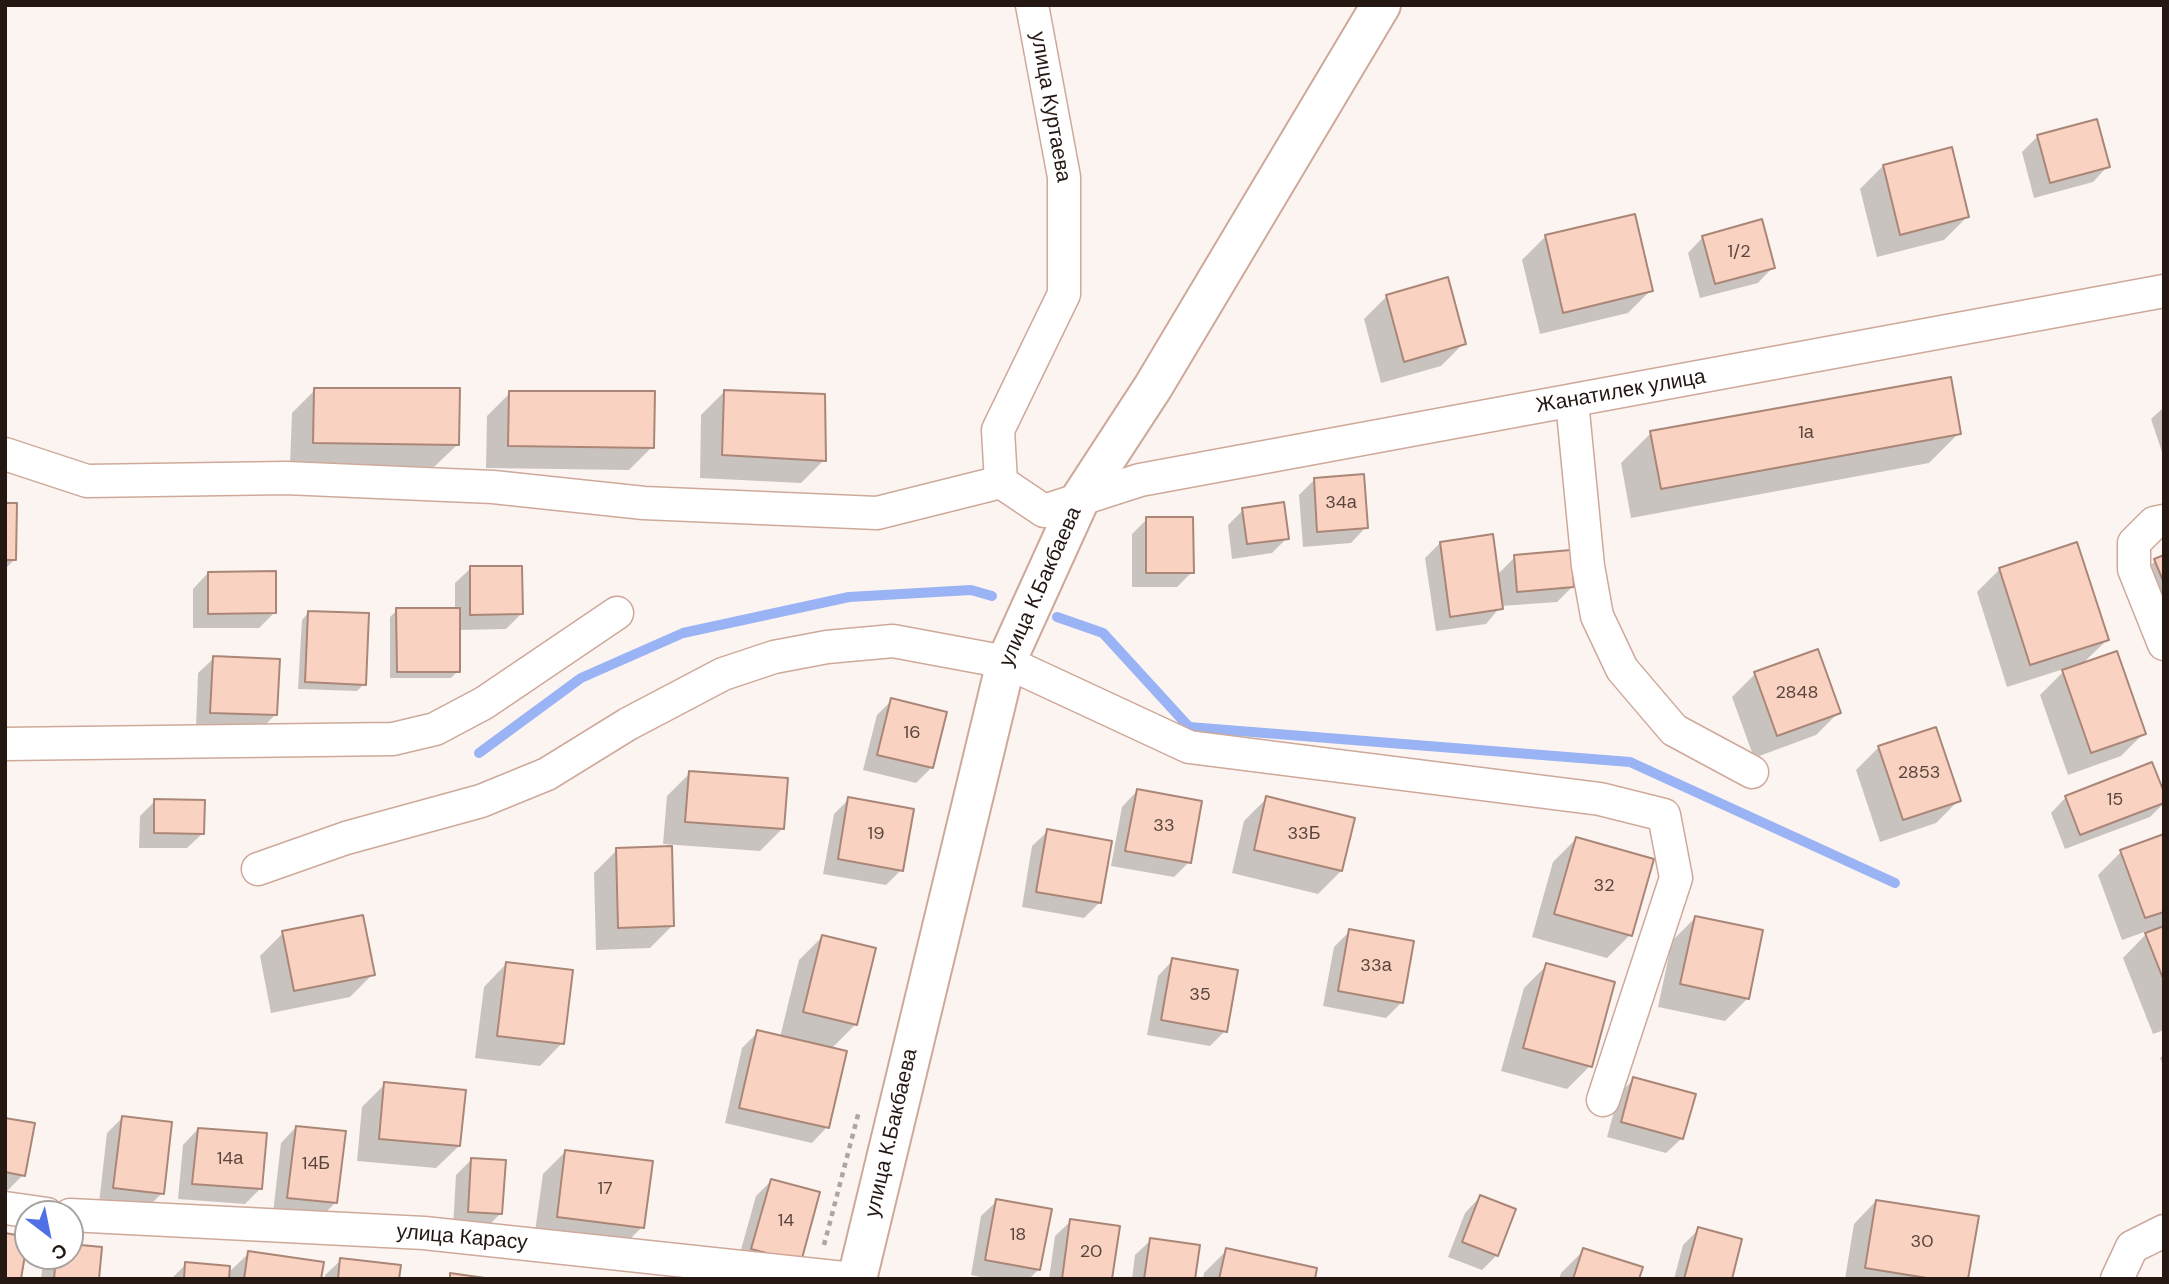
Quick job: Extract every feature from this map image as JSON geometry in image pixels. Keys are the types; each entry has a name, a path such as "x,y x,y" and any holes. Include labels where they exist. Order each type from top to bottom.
{"street":[{"name":"улица Куртаева","path":"1001,482 998,430 1064,294 1064,177 1032,5"},
{"name":"улица К.Бакбаева","path":"855,1279 1006,662 1080,499 1153,387 1381,5"},
{"name":"Жанатилек улица","path":"1080,499 1140,480 2164,291"},
{"path":"1572,401 1588,566 1597,617 1622,669 1674,730 1752,772"},
{"path":"5,454 87,481 300,478 493,487 644,503 877,513 1001,482 1044,511 1080,499"},
{"path":"2164,521 2154,523 2134,542 2134,569 2164,644"},
{"path":"5,744 393,738 435,729 484,703 617,612"},
{"path":"258,869 346,838 481,801 536,778 628,724 723,674 774,657 827,647 893,641 1006,662 1189,747 1600,799 1664,815 1676,878 1603,1100"},
{"name":"улица Карасу","path":"84,1216 424,1233 855,1279"},
{"path":"2117,1279 2132,1247 2164,1231"}],"building":[{"path":"2097,119 2110,167 2050,183 2037,135"},
{"path":"1952,147 1969,217 1900,235 1883,165"},
{"path":"1635,214 1653,291 1563,313 1545,235"},
{"path":"1762,219 1775,268 1715,284 1702,236"},
{"path":"1448,277 1466,344 1404,362 1386,295"},
{"path":"1951,377 1961,434 1661,489 1650,431"},
{"path":"314,388 460,388 459,445 313,443"},
{"path":"724,390 825,394 826,461 722,455"},
{"path":"509,391 655,391 654,448 508,446"},
{"path":"1364,474 1368,528 1317,532 1314,478"},
{"path":"1284,502 1289,539 1247,544 1242,508"},
{"path":"5,503 17,503 16,560 5,560"},
{"path":"1146,517 1193,517 1194,573 1146,573"},
{"path":"1493,534 1503,609 1450,617 1440,542"},
{"path":"2077,542 2109,640 2030,665 1999,568"},
{"path":"1571,550 1574,587 1517,592 1514,555"},
{"path":"2164,555 2164,583 2154,559"},
{"path":"470,566 522,566 523,614 470,615"},
{"path":"276,571 276,613 208,614 208,572"},
{"path":"396,608 460,608 460,672 397,672"},
{"path":"308,611 369,613 366,685 305,682"},
{"path":"1818,649 1841,713 1777,736 1754,672"},
{"path":"2117,651 2146,734 2091,753 2062,670"},
{"path":"213,656 280,659 277,715 210,713"},
{"path":"891,698 947,712 933,768 877,755"},
{"path":"1936,727 1961,801 1903,820 1878,746"},
{"path":"2152,762 2164,792 2164,803 2080,835 2065,796"},
{"path":"689,771 788,778 784,829 685,822"},
{"path":"1137,789 1202,801 1191,863 1125,851"},
{"path":"1266,796 1355,818 1342,871 1254,850"},
{"path":"848,797 914,809 903,871 838,859"},
{"path":"154,799 205,800 204,834 154,833"},
{"path":"1047,829 1112,841 1101,903 1036,892"},
{"path":"2164,834 2164,912 2145,918 2120,850"},
{"path":"1576,837 1654,859 1632,936 1554,914"},
{"path":"672,846 674,926 618,928 616,848"},
{"path":"363,915 375,975 294,991 282,931"},
{"path":"1695,916 1763,930 1749,999 1680,984"},
{"path":"2164,926 2164,981 2145,933"},
{"path":"1349,929 1414,941 1403,1003 1338,991"},
{"path":"822,935 876,948 857,1025 803,1012"},
{"path":"1172,958 1238,970 1227,1032 1161,1020"},
{"path":"506,962 573,970 564,1044 497,1036"},
{"path":"1546,963 1615,982 1592,1067 1523,1048"},
{"path":"757,1030 847,1051 829,1128 739,1108"},
{"path":"1633,1077 1696,1094 1683,1139 1621,1122"},
{"path":"384,1082 466,1090 460,1146 379,1139"},
{"path":"122,1116 172,1122 164,1194 113,1188"},
{"path":"5,1118 35,1123 25,1176 5,1172"},
{"path":"296,1126 346,1131 337,1203 287,1198"},
{"path":"198,1128 267,1133 262,1189 192,1184"},
{"path":"565,1150 653,1161 644,1228 557,1217"},
{"path":"471,1158 506,1160 502,1214 468,1212"},
{"path":"771,1179 820,1192 801,1262 751,1249"},
{"path":"1480,1195 1516,1209 1498,1256 1462,1242"},
{"path":"996,1199 1052,1209 1040,1270 985,1260"},
{"path":"1876,1200 1979,1216 1968,1279 1933,1279 1865,1268"},
{"path":"1070,1219 1120,1226 1112,1279 1062,1279"},
{"path":"1698,1227 1742,1239 1732,1279 1684,1279"},
{"path":"5,1233 14,1235 14,1270 22,1270 21,1279 5,1279"},
{"path":"1150,1238 1200,1245 1195,1279 1144,1279"},
{"path":"84,1245 102,1247 99,1279 54,1279 55,1270 84,1270"},
{"path":"1226,1248 1317,1268 1315,1279 1219,1279"},
{"path":"1583,1248 1643,1267 1639,1279 1573,1279"},
{"path":"248,1251 324,1262 321,1279 244,1279"},
{"path":"340,1258 401,1265 399,1279 338,1279"},
{"path":"185,1262 230,1266 229,1279 184,1279"},
{"path":"450,1273 492,1279 450,1279"}],"waterway":[{"path":"479,753 581,678 683,633 849,597 971,590 992,596"},
{"path":"1057,617 1103,633 1189,727 1630,762 1895,883"}]}
